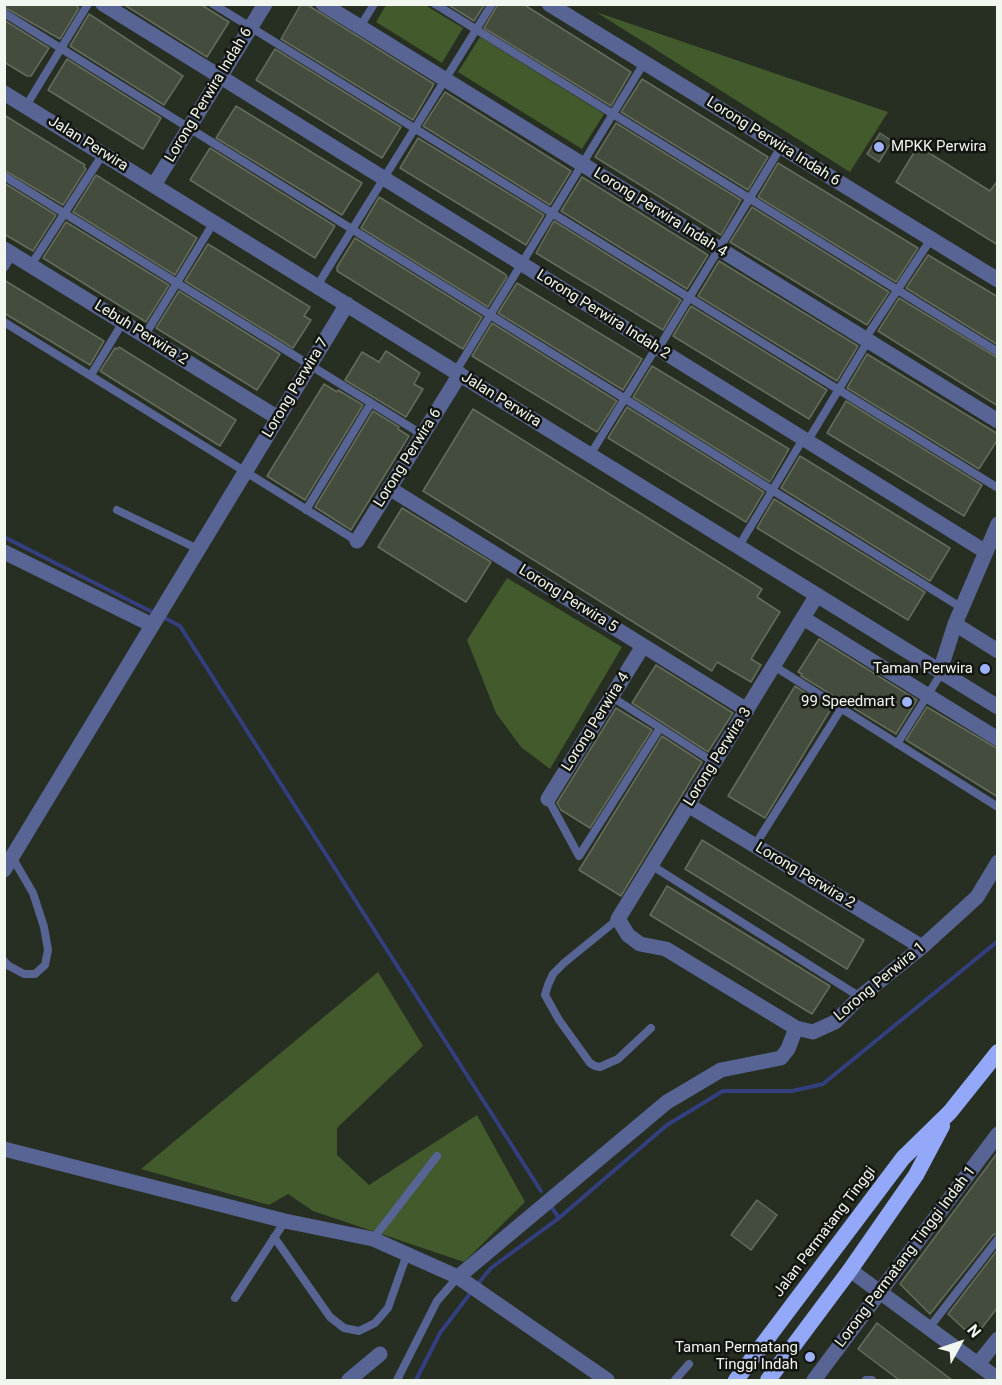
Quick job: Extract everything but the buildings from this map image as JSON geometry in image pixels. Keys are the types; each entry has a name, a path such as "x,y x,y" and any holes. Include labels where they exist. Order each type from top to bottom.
{"highway":[{"name":"Jalan Permatang Tinggi","path":"736,1380 903,1158 950,1112 998,1052"},
{"name":"Jalan Permatang Tinggi","path":"768,1380 850,1270 916,1175 950,1112"},
{"path":"816,1274 826,1267 834,1266 850,1270"}],"street":[{"name":"Lorong Perwira Indah 2","path":"104,4 986,552"},
{"name":"Lorong Perwira Indah 6","path":"154,185 265,4"},
{"name":"Lorong Perwira Indah 4","path":"323,4 998,421"},
{"name":"Lorong Perwira Indah 6","path":"549,4 998,280"},
{"name":"Jalan Perwira","path":"4,93 998,707"},
{"name":"Lebuh Perwira 2","path":"9,251 278,418"},
{"name":"Lorong Perwira 7","path":"8,864 347,304"},
{"name":"Lorong Perwira 6","path":"357,541 423,435 458,373"},
{"name":"Lorong Perwira 5","path":"390,488 747,710"},
{"path":"941,671 955,624 998,524"},
{"path":"4,552 153,623"},
{"name":"Lorong Perwira 3","path":"618,919 818,595"},
{"path":"803,618 998,740"},
{"path":"955,624 998,651"},
{"name":"Lorong Perwira 4","path":"548,798 643,646"},
{"name":"Lorong Perwira 2","path":"688,805 922,947"},
{"name":"Lorong Perwira 1","path":"796,1028 813,1032 835,1022 860,997 922,947 977,897 998,862"},
{"path":"464,1280 667,1102 721,1070 781,1058 788,1049 796,1028 666,950 640,944 628,935 618,919"},
{"name":"Lorong Permatang Tinggi Indah 1","path":"814,1380 996,1137"},
{"path":"4,1149 285,1221 373,1239 464,1280 607,1380"},
{"path":"850,1270 998,1379"},
{"path":"978,1364 998,1339"},
{"path":"349,1380 380,1354"}],"lane":[{"path":"26,106 88,4"},
{"path":"213,4 998,488"},
{"path":"360,27 374,4"},
{"path":"435,4 998,352"},
{"path":"317,286 492,4"},
{"path":"4,13 962,608"},
{"path":"458,373 521,264 644,63"},
{"path":"590,455 781,147"},
{"path":"31,265 103,153"},
{"path":"4,176 423,435"},
{"path":"145,335 214,222"},
{"path":"739,546 931,239"},
{"path":"4,267 9,251"},
{"path":"4,322 357,541"},
{"path":"91,375 123,322"},
{"path":"306,510 371,404"},
{"path":"117,510 198,549"},
{"path":"774,666 998,807"},
{"path":"897,744 941,671"},
{"path":"612,697 714,763"},
{"path":"754,845 841,709"},
{"path":"548,798 579,856 660,728"},
{"path":"4,961 24,974 35,974 45,965 48,950 33,892 8,864"},
{"path":"651,865 860,997"},
{"path":"618,919 564,963 553,975 545,995 559,1020 590,1063 595,1066 600,1067 618,1059 651,1028"},
{"path":"373,1239 437,1156"},
{"path":"235,1298 285,1221"},
{"path":"274,1237 330,1317 344,1328 359,1331 375,1323 388,1308 407,1254"},
{"path":"929,1328 998,1239"},
{"path":"397,1380 436,1301 464,1280"},
{"path":"675,1380 689,1364"},
{"path":"866,1380 872,1380"}],"green space":[{"path":"386,5 425,5 463,28 442,63 376,22"},
{"path":"596,12 806,84 888,112 850,172"},
{"path":"480,37 604,114 582,149 458,72"},
{"path":"507,578 622,647 550,769 521,747 496,713 467,640"},
{"path":"378,972 423,1046 337,1128 337,1155 369,1185 477,1115 525,1202 464,1262 313,1211 288,1194 269,1205 141,1169"}],"waterway":[{"path":"4,537 154,613"},
{"path":"161,616 180,626 541,1191"},
{"path":"477,1285 491,1268 559,1218 667,1125 723,1091 792,1091 823,1084 998,941"},
{"path":"552,1208 559,1218"},
{"path":"416,1380 440,1333 472,1291"}],"place":[{"name":"MPKK Perwira","path":"879,147"},
{"name":"Taman Perwira","path":"985,669"},
{"name":"99 Speedmart","path":"907,702"},
{"name":"Taman Permatang Tinggi Indah","path":"810,1357"}]}
